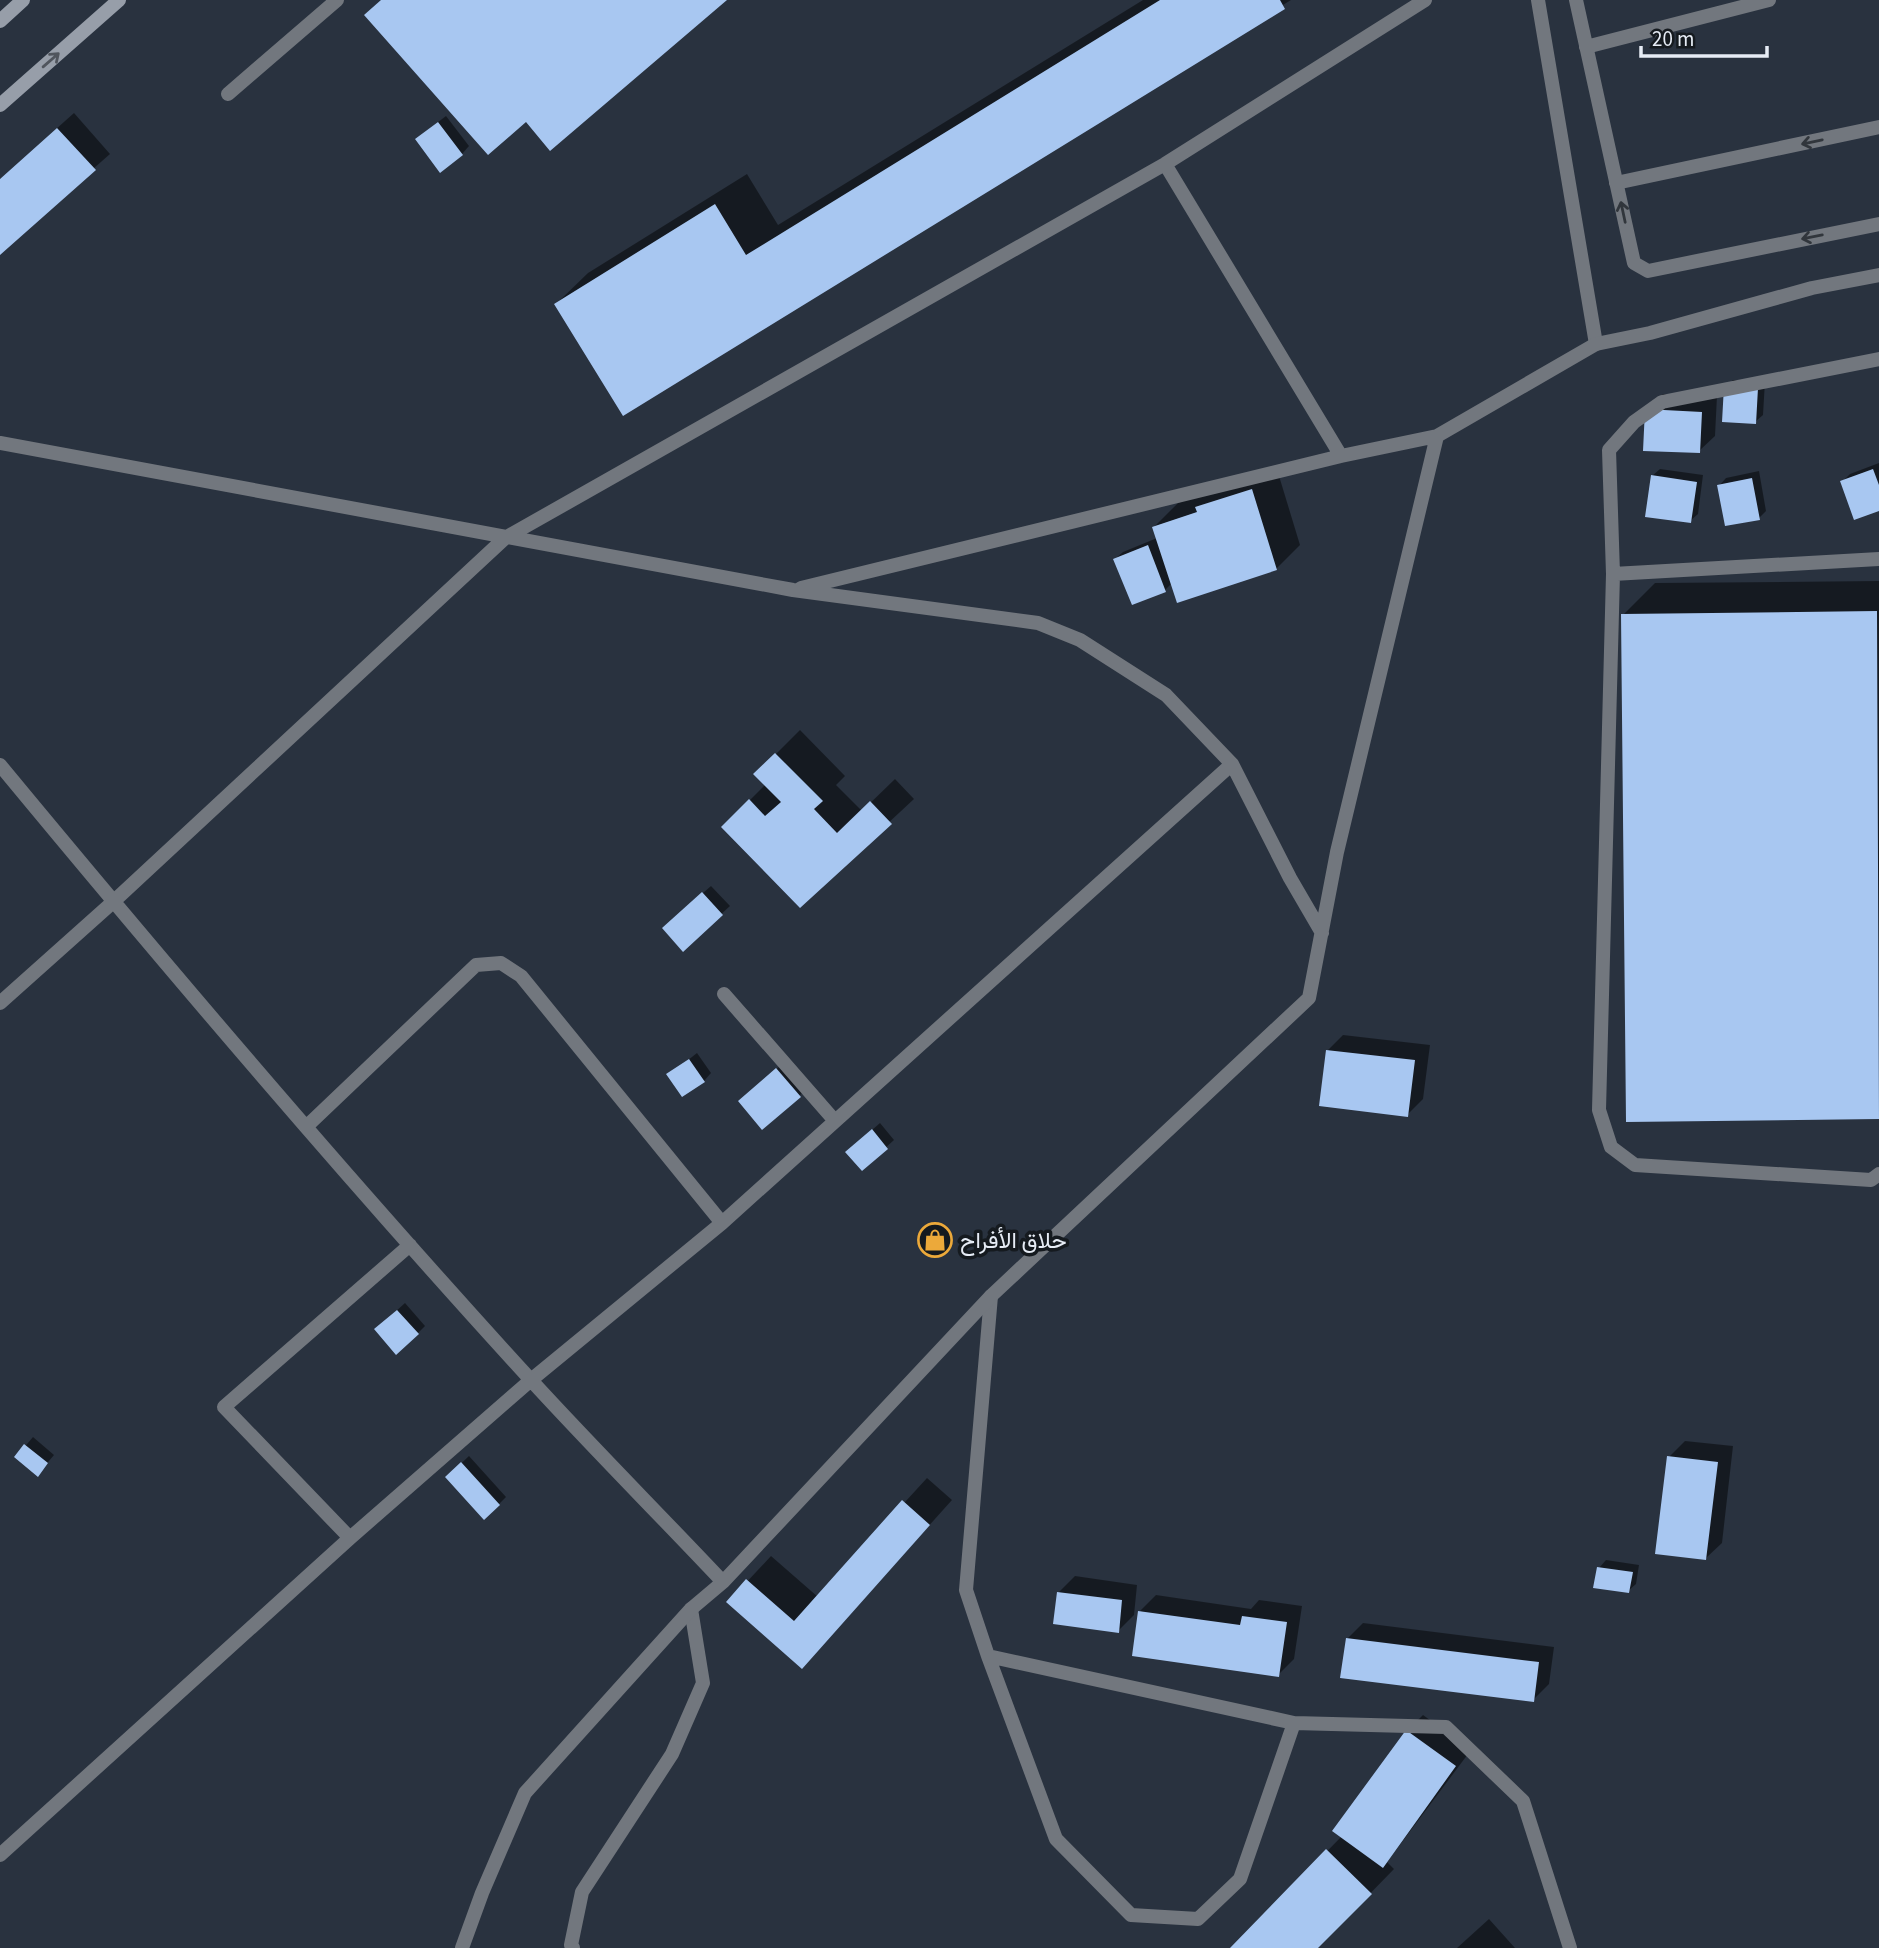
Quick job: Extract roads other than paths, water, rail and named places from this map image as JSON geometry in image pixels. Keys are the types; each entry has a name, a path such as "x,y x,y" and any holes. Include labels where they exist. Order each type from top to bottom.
{"street":[{"path":"0,21 23,0"},
{"path":"0,105 119,0"},
{"path":"228,94 337,0"},
{"path":"0,1003 113,902 505,538 1165,164 1425,0"},
{"path":"1538,0 1596,344"},
{"path":"1576,0 1634,263 1648,271 1879,224"},
{"path":"1586,47 1769,0"},
{"path":"1616,183 1879,127"},
{"path":"1165,164 1341,456"},
{"path":"793,590 1341,456 1437,436 1596,344 1650,333 1812,288 1879,275"},
{"path":"1879,359 1662,402 1634,422 1609,450 1614,575 1599,1110 1611,1147 1635,1165 1871,1180 1879,1174"},
{"path":"462,1948 482,1893 525,1793 691,1609 723,1582 991,1296 1309,998 1337,852 1437,436"},
{"path":"0,443 793,590 1038,623 1080,640 1166,695 1232,764 1290,878 1322,933"},
{"path":"1614,575 1879,559"},
{"path":"0,1856 350,1538 531,1380 722,1223 1232,764"},
{"path":"0,765 113,902 410,1244 531,1380 723,1582"},
{"path":"307,1126 477,964 502,963 521,976 722,1223"},
{"path":"724,994 835,1121"},
{"path":"350,1538 224,1407 410,1244"},
{"path":"991,1296 965,1590 1056,1839 1131,1915 1198,1919 1240,1879 1294,1723"},
{"path":"573,1948 570,1945 582,1892 672,1754 704,1683 691,1609"},
{"path":"988,1656 1294,1723 1447,1727 1524,1801 1570,1948"}],"place":[{"name":"حلاق الأفراح","path":"935,1240"}]}
